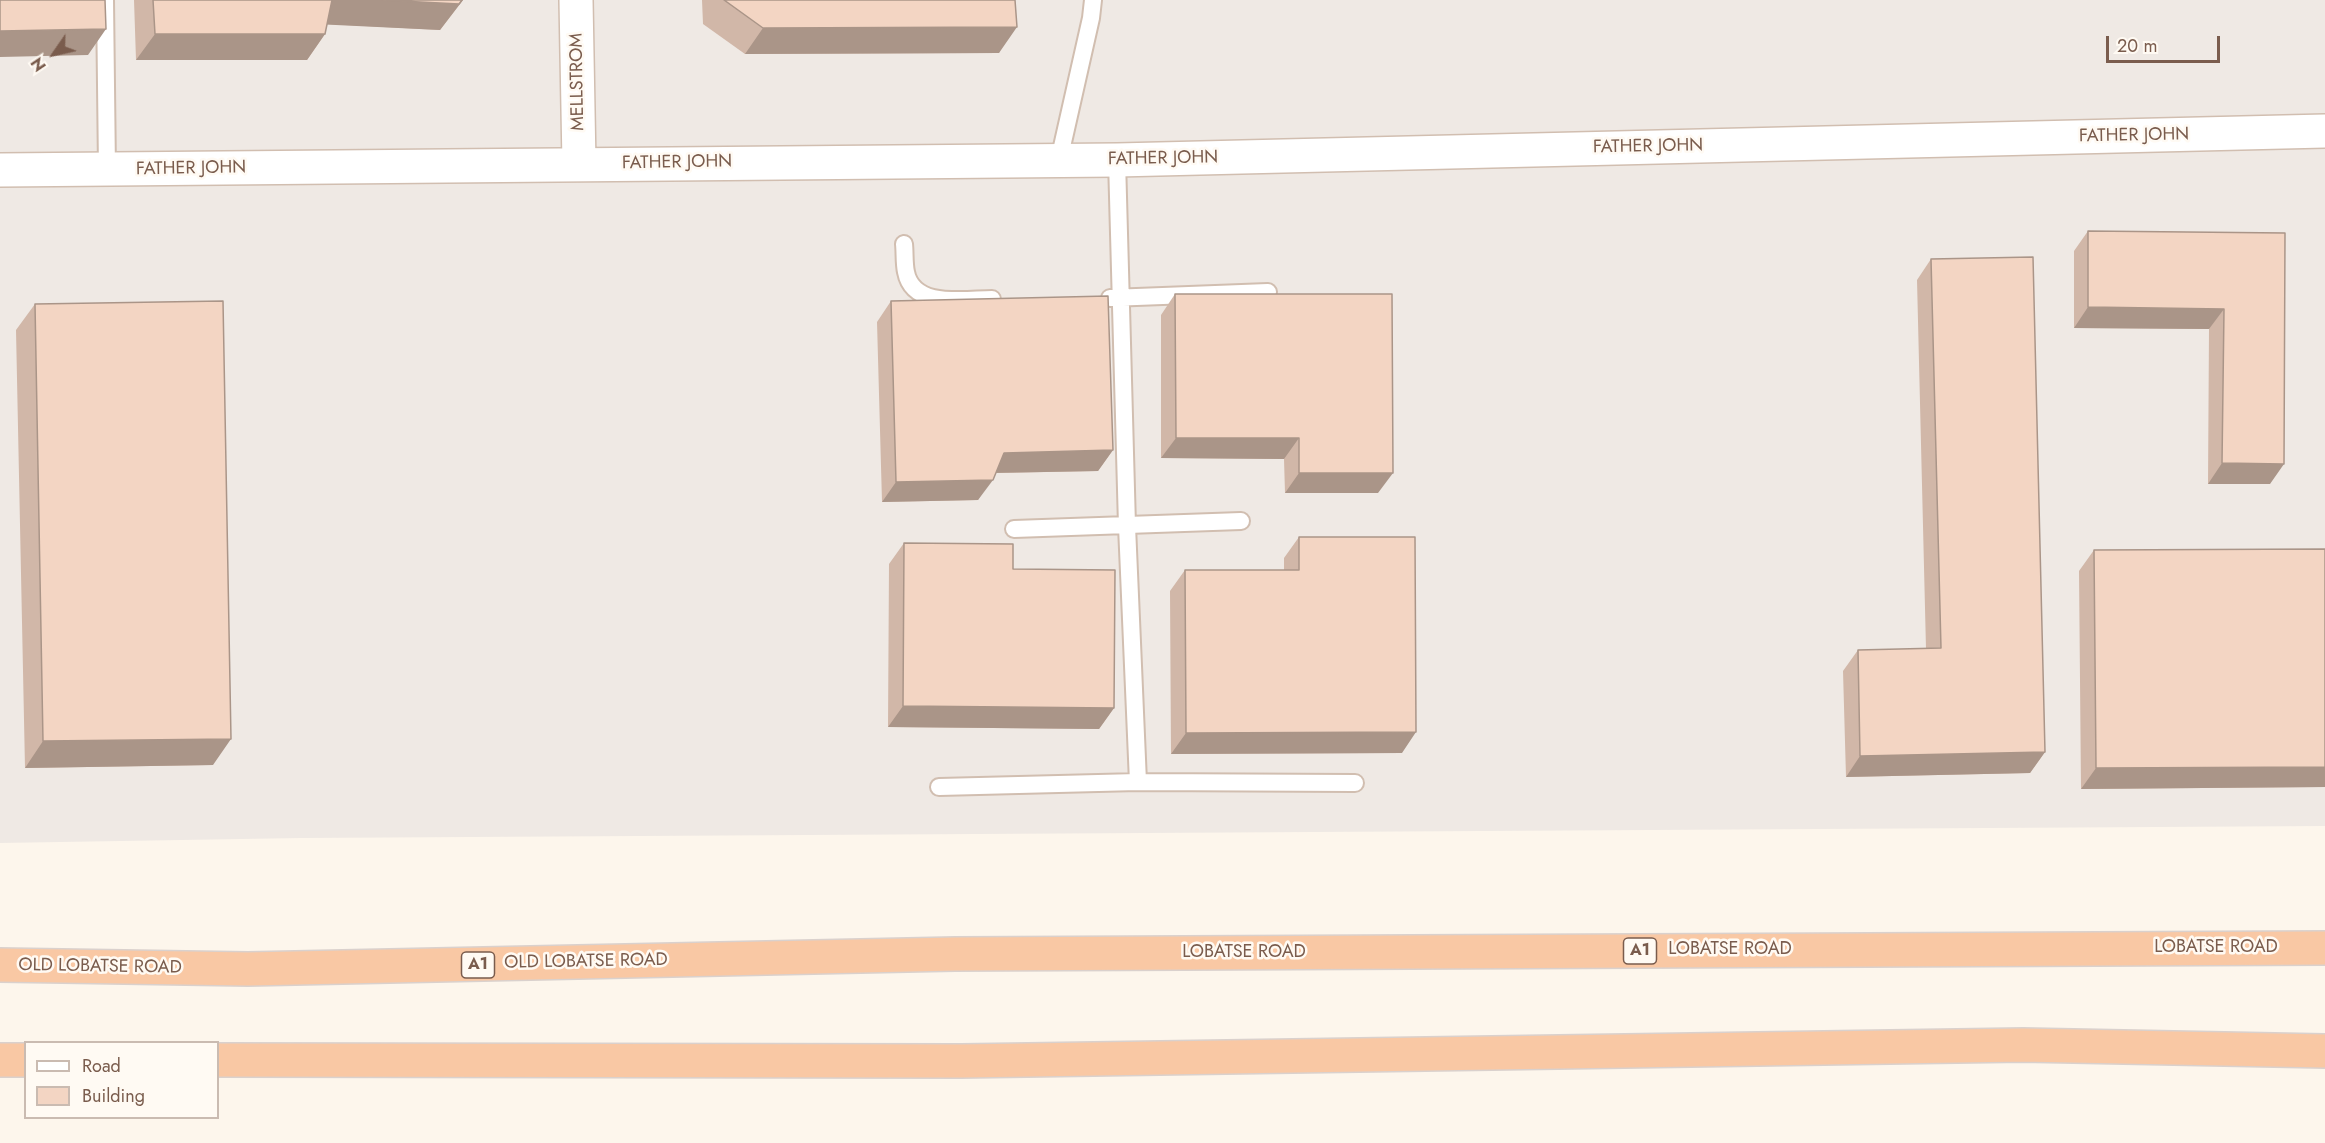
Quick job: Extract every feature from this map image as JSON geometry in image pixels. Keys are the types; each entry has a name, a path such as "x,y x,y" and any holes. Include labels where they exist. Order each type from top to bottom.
{"highway":[{"name":"LOBATSE ROAD","path":"955,954 2325,948"},
{"name":"OLD LOBATSE ROAD","path":"0,965 248,969 955,954"},
{"path":"219,1060 961,1061 2023,1045 2325,1051"},
{"path":"0,1060 24,1060"}],"street":[{"name":"MELLSTROM","path":"576,0 579,164"},
{"name":"FATHER JOHN","path":"0,170 1117,160 2325,131"}],"lane":[{"path":"105,0 107,170"},
{"path":"1059,160 1093,0"},
{"path":"1117,160 1127,526 1138,782"},
{"path":"904,244 906,274 913,289 933,299 1003,299"},
{"path":"1097,298 1268,292"},
{"path":"1014,529 1241,521"},
{"path":"939,787 1138,782 1355,783"}],"shaded area":[{"path":"0,0 2325,0 2325,826 302,838 0,843"}],"building":[{"path":"0,0 105,0 106,29 0,31"},
{"path":"153,0 332,0 325,34 155,34"},
{"path":"382,0 462,0 459,4"},
{"path":"724,0 1015,0 1017,27 763,28"},
{"path":"2088,231 2285,233 2284,464 2222,463 2224,309 2088,307"},
{"path":"2033,257 2045,752 1860,756 1858,650 1941,648 1931,259"},
{"path":"1175,294 1392,294 1393,473 1299,473 1299,438 1176,438"},
{"path":"1108,296 1113,450 1004,453 993,480 896,482 891,301"},
{"path":"223,301 231,739 43,741 35,304"},
{"path":"1299,537 1415,537 1416,732 1186,733 1185,570 1299,570"},
{"path":"904,543 1013,544 1013,569 1115,570 1114,708 903,706"},
{"path":"2325,549 2325,767 2096,768 2094,550"}]}
